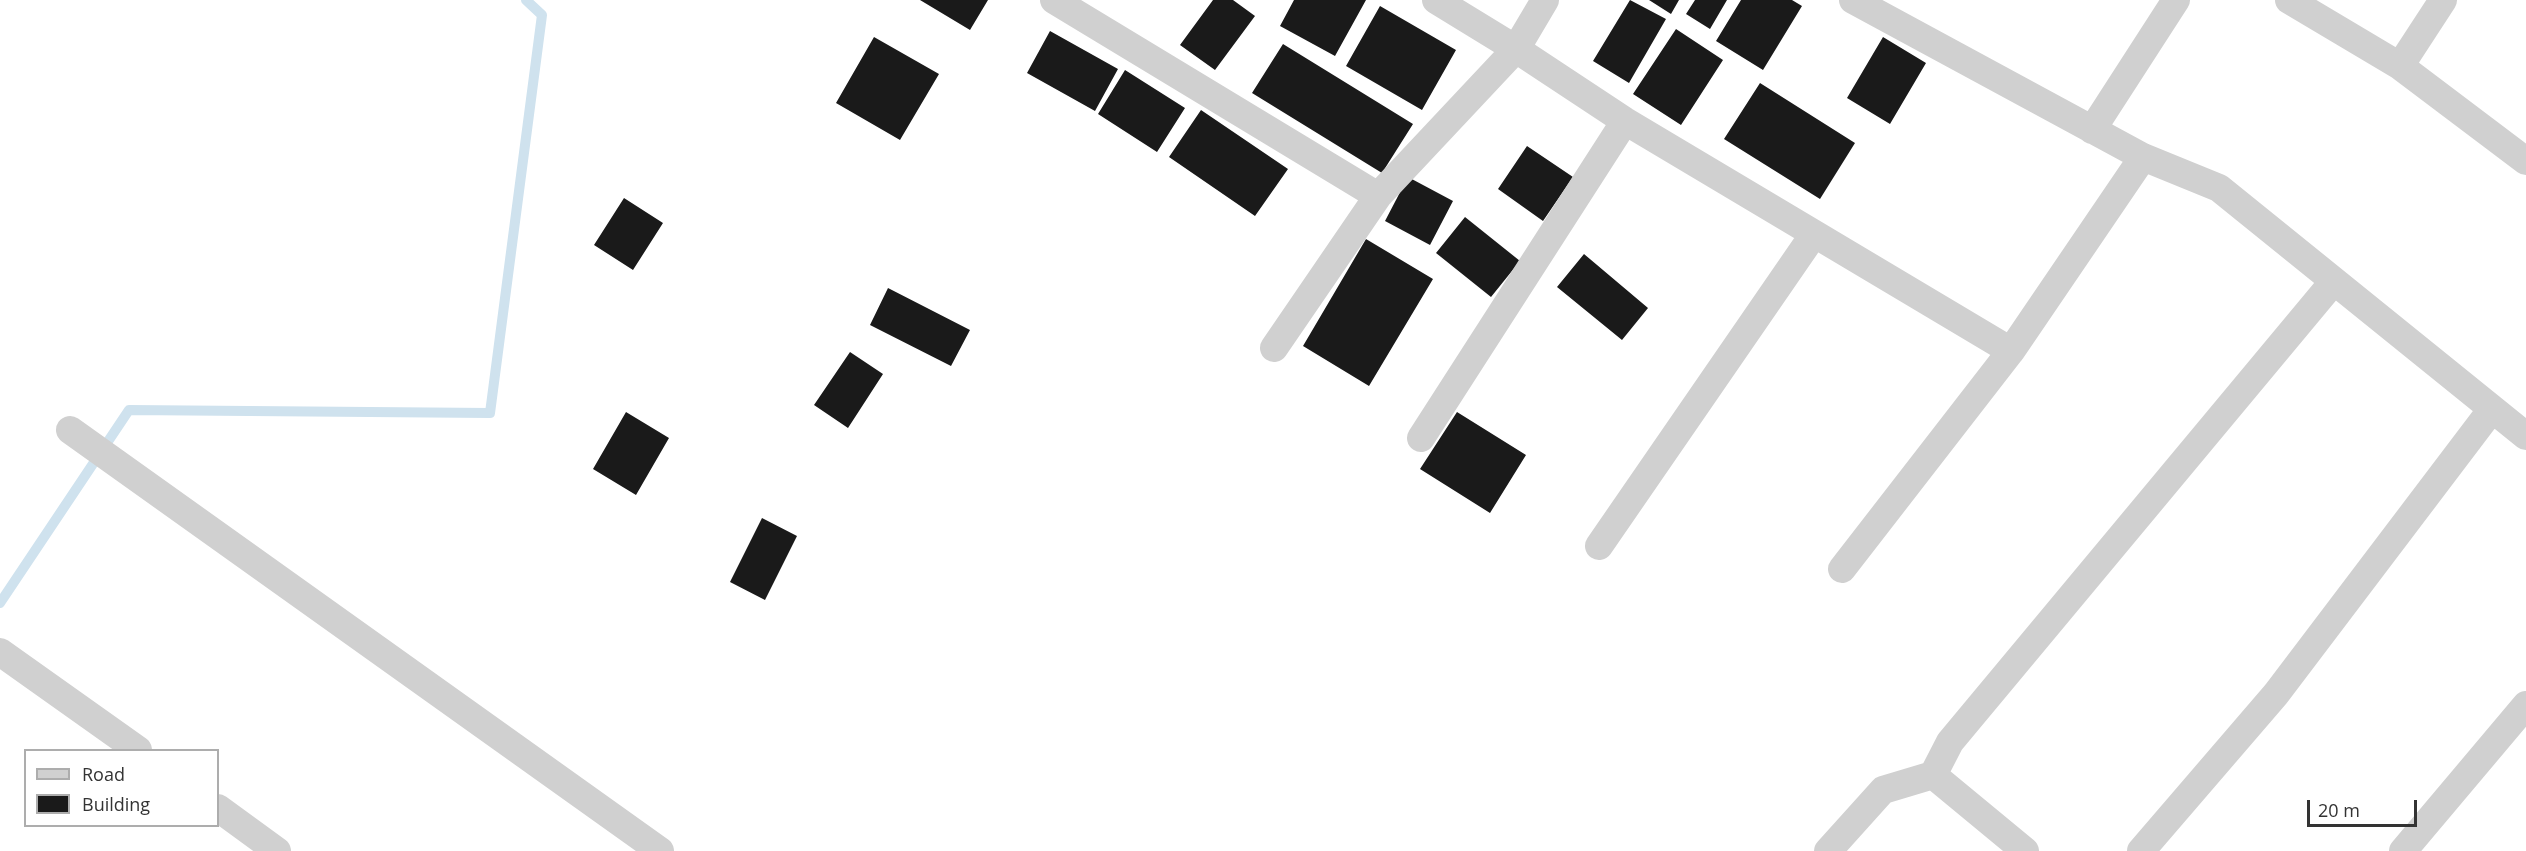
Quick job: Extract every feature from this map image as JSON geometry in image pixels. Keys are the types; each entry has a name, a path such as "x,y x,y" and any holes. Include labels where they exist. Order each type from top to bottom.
{"street":[{"path":"1054,0 1378,196"},
{"path":"1436,0 1516,49 1625,121 2011,351"},
{"path":"1274,348 1378,196 1516,49 1545,0"},
{"path":"1853,0 2143,157 2219,189 2526,436"},
{"path":"2092,130 2176,0"},
{"path":"2289,0 2400,66 2526,160"},
{"path":"2400,66 2443,0"},
{"path":"1421,438 1625,121"},
{"path":"1842,569 2011,351 2143,157"},
{"path":"1599,546 1814,234"},
{"path":"1828,851 1883,790 1934,775 1950,742 2334,281"},
{"path":"2141,851 2276,694 2492,409"},
{"path":"70,430 652,849"},
{"path":"0,652 137,749"},
{"path":"2403,851 2526,705"},
{"path":"1934,775 2025,851"},
{"path":"219,809 277,851"}],"building":[{"path":"920,0 988,0 970,30"},
{"path":"1213,0 1233,0 1255,16 1215,70 1180,45"},
{"path":"1294,0 1366,0 1335,56 1280,26"},
{"path":"1630,0 1666,19 1629,83 1593,61"},
{"path":"1649,0 1679,0 1671,14"},
{"path":"1695,0 1727,0 1710,29 1686,14"},
{"path":"1741,0 1792,0 1802,6 1763,70 1716,41"},
{"path":"1380,6 1456,50 1422,110 1346,66"},
{"path":"1676,29 1723,60 1681,125 1633,94"},
{"path":"1050,31 1118,69 1095,111 1027,73"},
{"path":"874,37 939,74 900,140 836,103"},
{"path":"1883,37 1926,63 1890,124 1847,98"},
{"path":"1283,44 1413,124 1382,173 1252,93"},
{"path":"1125,70 1185,108 1157,152 1098,114"},
{"path":"1760,83 1855,143 1820,199 1724,139"},
{"path":"1201,110 1288,169 1255,216 1169,157"},
{"path":"1527,146 1573,177 1543,221 1498,189"},
{"path":"1408,177 1453,201 1430,245 1385,221"},
{"path":"624,198 663,223 633,270 594,245"},
{"path":"1465,217 1520,261 1491,297 1436,253"},
{"path":"1366,239 1433,279 1369,386 1303,346"},
{"path":"1584,254 1648,308 1622,340 1557,287"},
{"path":"888,288 970,330 951,366 870,325"},
{"path":"850,352 883,374 848,428 814,405"},
{"path":"626,412 669,438 636,495 593,469"},
{"path":"1457,412 1526,455 1490,513 1420,469"},
{"path":"762,518 797,536 765,600 730,582"}],"waterway":[{"path":"0,603 129,410 490,413 542,15 526,0"}]}
